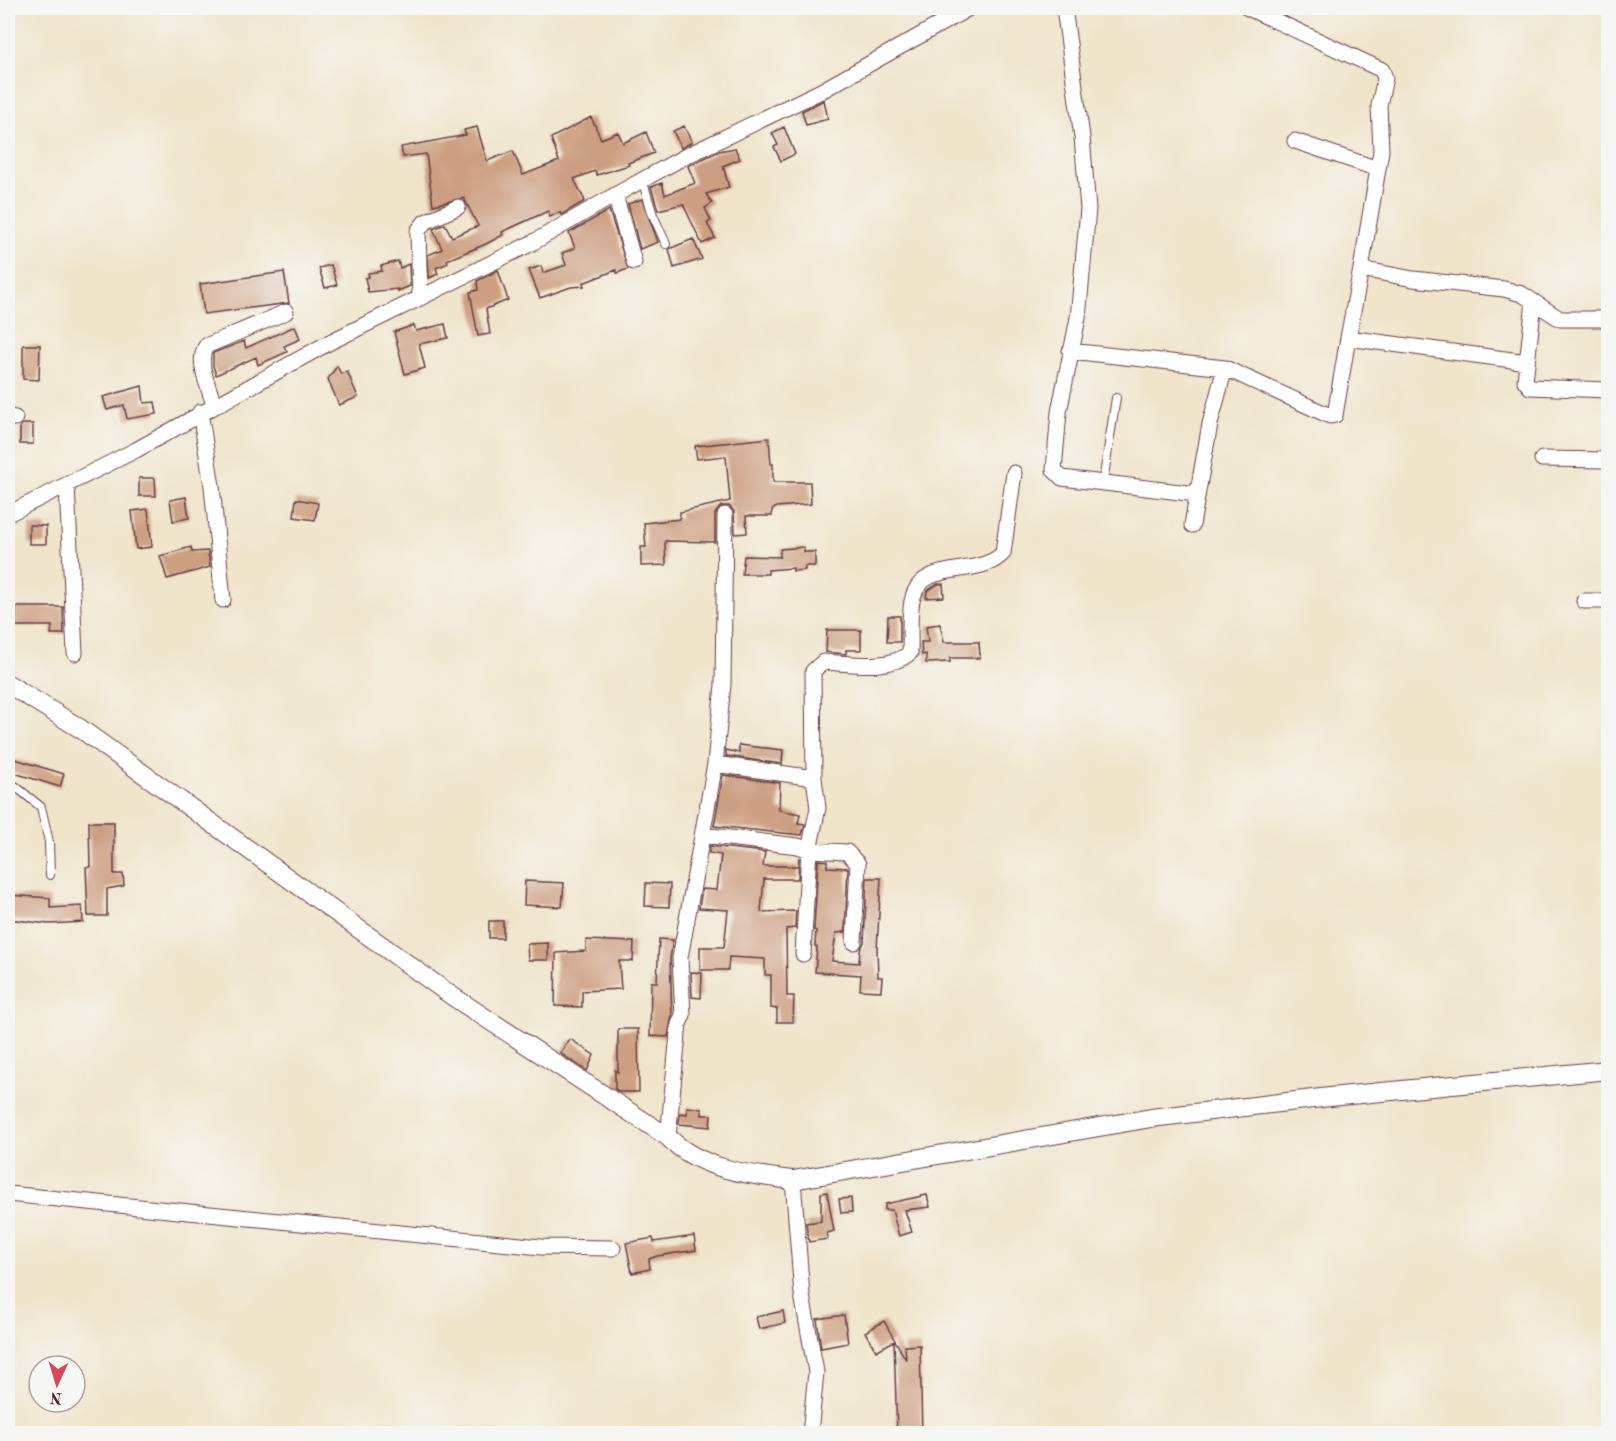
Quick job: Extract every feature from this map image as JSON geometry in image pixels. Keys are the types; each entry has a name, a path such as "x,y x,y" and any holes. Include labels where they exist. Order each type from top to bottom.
{"street":[{"path":"8,514 67,486 330,342 532,243 642,180 821,91 969,8"},
{"path":"1064,8 1082,137 1088,209 1078,318 1059,412 1054,470 1062,478 1197,494"},
{"path":"1070,351 1225,368 1323,414 1335,415 1382,151 1379,105 1385,78 1382,70 1248,8"},
{"path":"1295,141 1378,169"},
{"path":"615,195 634,262"},
{"path":"420,298 418,231 425,222 458,207"},
{"path":"1361,269 1413,279 1504,289 1522,294 1560,319 1608,319"},
{"path":"1534,302 1525,381 1530,387 1608,390"},
{"path":"223,600 202,353 206,346 286,312"},
{"path":"1348,338 1527,362"},
{"path":"1192,525 1210,424 1225,368"},
{"path":"1542,459 1608,460"},
{"path":"803,954 809,850 818,808 814,778 813,671 818,664 823,662 884,664 902,660 910,653 912,597 921,581 933,575 985,566 1003,554 1014,473"},
{"path":"67,486 75,653"},
{"path":"668,1137 679,1024 683,1015 679,975 680,958 715,764 723,685 725,516"},
{"path":"1584,600 1608,601"},
{"path":"8,684 81,729 452,996 668,1137 680,1150 718,1166 750,1175 793,1180 1151,1118 1330,1097 1608,1070"},
{"path":"715,764 814,778"},
{"path":"703,835 798,846 809,850 847,852 858,864 854,942"},
{"path":"793,1180 802,1294 816,1372 810,1434"},
{"path":"8,1194 541,1247 613,1248"}],"lane":[{"path":"642,180 653,215 666,244"},
{"path":"1103,482 1116,398"},
{"path":"8,784 15,786 41,807 49,842 50,875"}],"building":[{"path":"824,100 828,119 806,125 802,111"},
{"path":"591,117 601,139 618,132 623,143 646,132 654,153 628,163 629,165 597,175 595,171 574,179 585,201 561,215 560,212 550,217 548,211 502,232 503,235 486,244 447,260 448,263 436,268 438,274 429,278 428,255 442,249 433,229 445,224 452,237 478,226 464,198 433,205 426,154 403,157 401,147 466,135 464,130 477,127 487,161 513,151 523,175 559,161 551,138"},
{"path":"684,126 692,142 681,148 673,131"},
{"path":"784,127 795,154 781,161 774,147 778,145 772,133"},
{"path":"735,148 740,159 723,166 729,187 706,194 712,203 705,208 711,221 707,223 715,238 702,244 683,204 658,210 651,187 662,183 665,195 695,183 688,166 719,151"},
{"path":"642,199 658,242 640,249 628,204"},
{"path":"609,210 628,269 617,273 616,270 583,283 584,286 571,287 540,298 529,270 541,266 543,273 566,265 562,253 575,248 569,233"},
{"path":"693,239 702,259 674,268 669,249"},
{"path":"398,261 400,268 409,264 410,286 398,291 398,289 368,292 365,278 369,277 368,273 382,271 381,266"},
{"path":"331,265 337,285 325,288 319,268"},
{"path":"498,270 508,300 486,309 490,334 478,336 470,292 478,290 477,281"},
{"path":"284,272 289,303 204,314 200,284"},
{"path":"445,324 448,338 419,344 425,368 405,374 394,332 414,325 416,331"},
{"path":"295,326 300,339 284,346 287,352 258,365 256,357 216,375 213,353 244,341 246,348"},
{"path":"23,345 40,345 39,380 23,379"},
{"path":"337,366 341,374 347,371 358,397 339,405 328,379"},
{"path":"142,386 144,403 155,402 157,414 127,419 124,405 107,410 103,397"},
{"path":"33,424 33,444 20,444 20,426"},
{"path":"769,438 773,482 810,482 811,504 777,507 772,510 772,516 746,516 747,533 735,534 734,511 729,506 721,506 715,514 715,542 665,541 666,565 641,566 641,547 646,547 644,523 680,519 680,512 730,501 726,456 697,459 695,446"},
{"path":"139,478 155,478 156,496 139,496"},
{"path":"186,497 189,518 173,521 170,500"},
{"path":"296,499 318,503 315,520 294,517"},
{"path":"148,509 152,547 136,549 132,511"},
{"path":"29,525 46,526 46,544 29,544"},
{"path":"191,547 192,552 208,551 210,567 167,579 160,556"},
{"path":"804,547 804,552 815,552 815,566 805,566 805,570 793,571 793,568 768,570 768,574 742,574 744,556 780,557 780,549"},
{"path":"938,584 943,584 944,597 926,598 927,591"},
{"path":"16,607 63,607 64,634 51,634 52,626 16,626"},
{"path":"888,616 900,616 900,642 887,642"},
{"path":"940,624 944,642 979,642 980,658 950,658 950,662 926,663 926,654 922,655 921,642 928,642 926,626"},
{"path":"827,630 861,630 861,650 846,650 846,654 826,652"},
{"path":"739,745 783,750 782,764 726,756 726,750 739,753"},
{"path":"15,759 64,774 60,787 11,772"},
{"path":"723,775 780,783 779,810 800,814 798,823 805,824 802,835 714,826"},
{"path":"89,822 114,822 114,874 123,874 124,886 107,889 107,916 88,916 86,867 90,867"},
{"path":"710,846 765,852 763,866 798,866 799,857 798,879 764,879 761,912 796,911 795,928 786,929 787,996 794,996 793,1022 777,1022 777,1009 771,1008 771,975 765,975 765,959 729,957 728,970 700,970 700,947 724,947 728,910 699,908 702,889 717,890 721,855 709,853"},
{"path":"818,860 827,861 827,867 848,868 845,932 836,933 832,961 859,963 860,950 864,942 867,878 881,878 877,949 878,977 882,977 881,991 860,990 861,975 815,972 817,947 814,930"},
{"path":"525,881 564,883 562,907 524,905"},
{"path":"646,883 670,884 669,907 645,906"},
{"path":"8,895 50,898 50,908 82,906 83,922 49,924 8,919"},
{"path":"489,921 503,921 503,938 489,938"},
{"path":"659,939 673,940 670,958 672,1016 668,1037 650,1036 651,982 657,982"},
{"path":"586,940 634,942 633,961 619,961 621,989 582,991 582,1007 555,1006 556,953 586,951"},
{"path":"548,943 548,960 528,960 527,944"},
{"path":"691,972 702,973 701,998 692,997"},
{"path":"618,1029 638,1029 639,1092 620,1092 615,1089 615,1070 618,1072"},
{"path":"570,1039 594,1055 587,1071 560,1053"},
{"path":"687,1107 702,1109 702,1115 711,1115 710,1127 679,1124 680,1113 687,1114"},
{"path":"827,1192 834,1231 827,1233 828,1239 809,1242 806,1223 821,1221 821,1193"},
{"path":"927,1195 930,1207 905,1210 912,1232 899,1236 892,1210 885,1210 885,1204"},
{"path":"851,1198 852,1212 841,1213 839,1199"},
{"path":"694,1236 696,1250 657,1256 649,1259 650,1269 632,1273 626,1243 653,1238 654,1242"},
{"path":"783,1311 785,1323 759,1329 756,1317"},
{"path":"844,1315 848,1343 821,1348 817,1319"},
{"path":"884,1321 906,1360 905,1346 920,1345 922,1434 897,1434 894,1341 876,1351 865,1332"}]}
